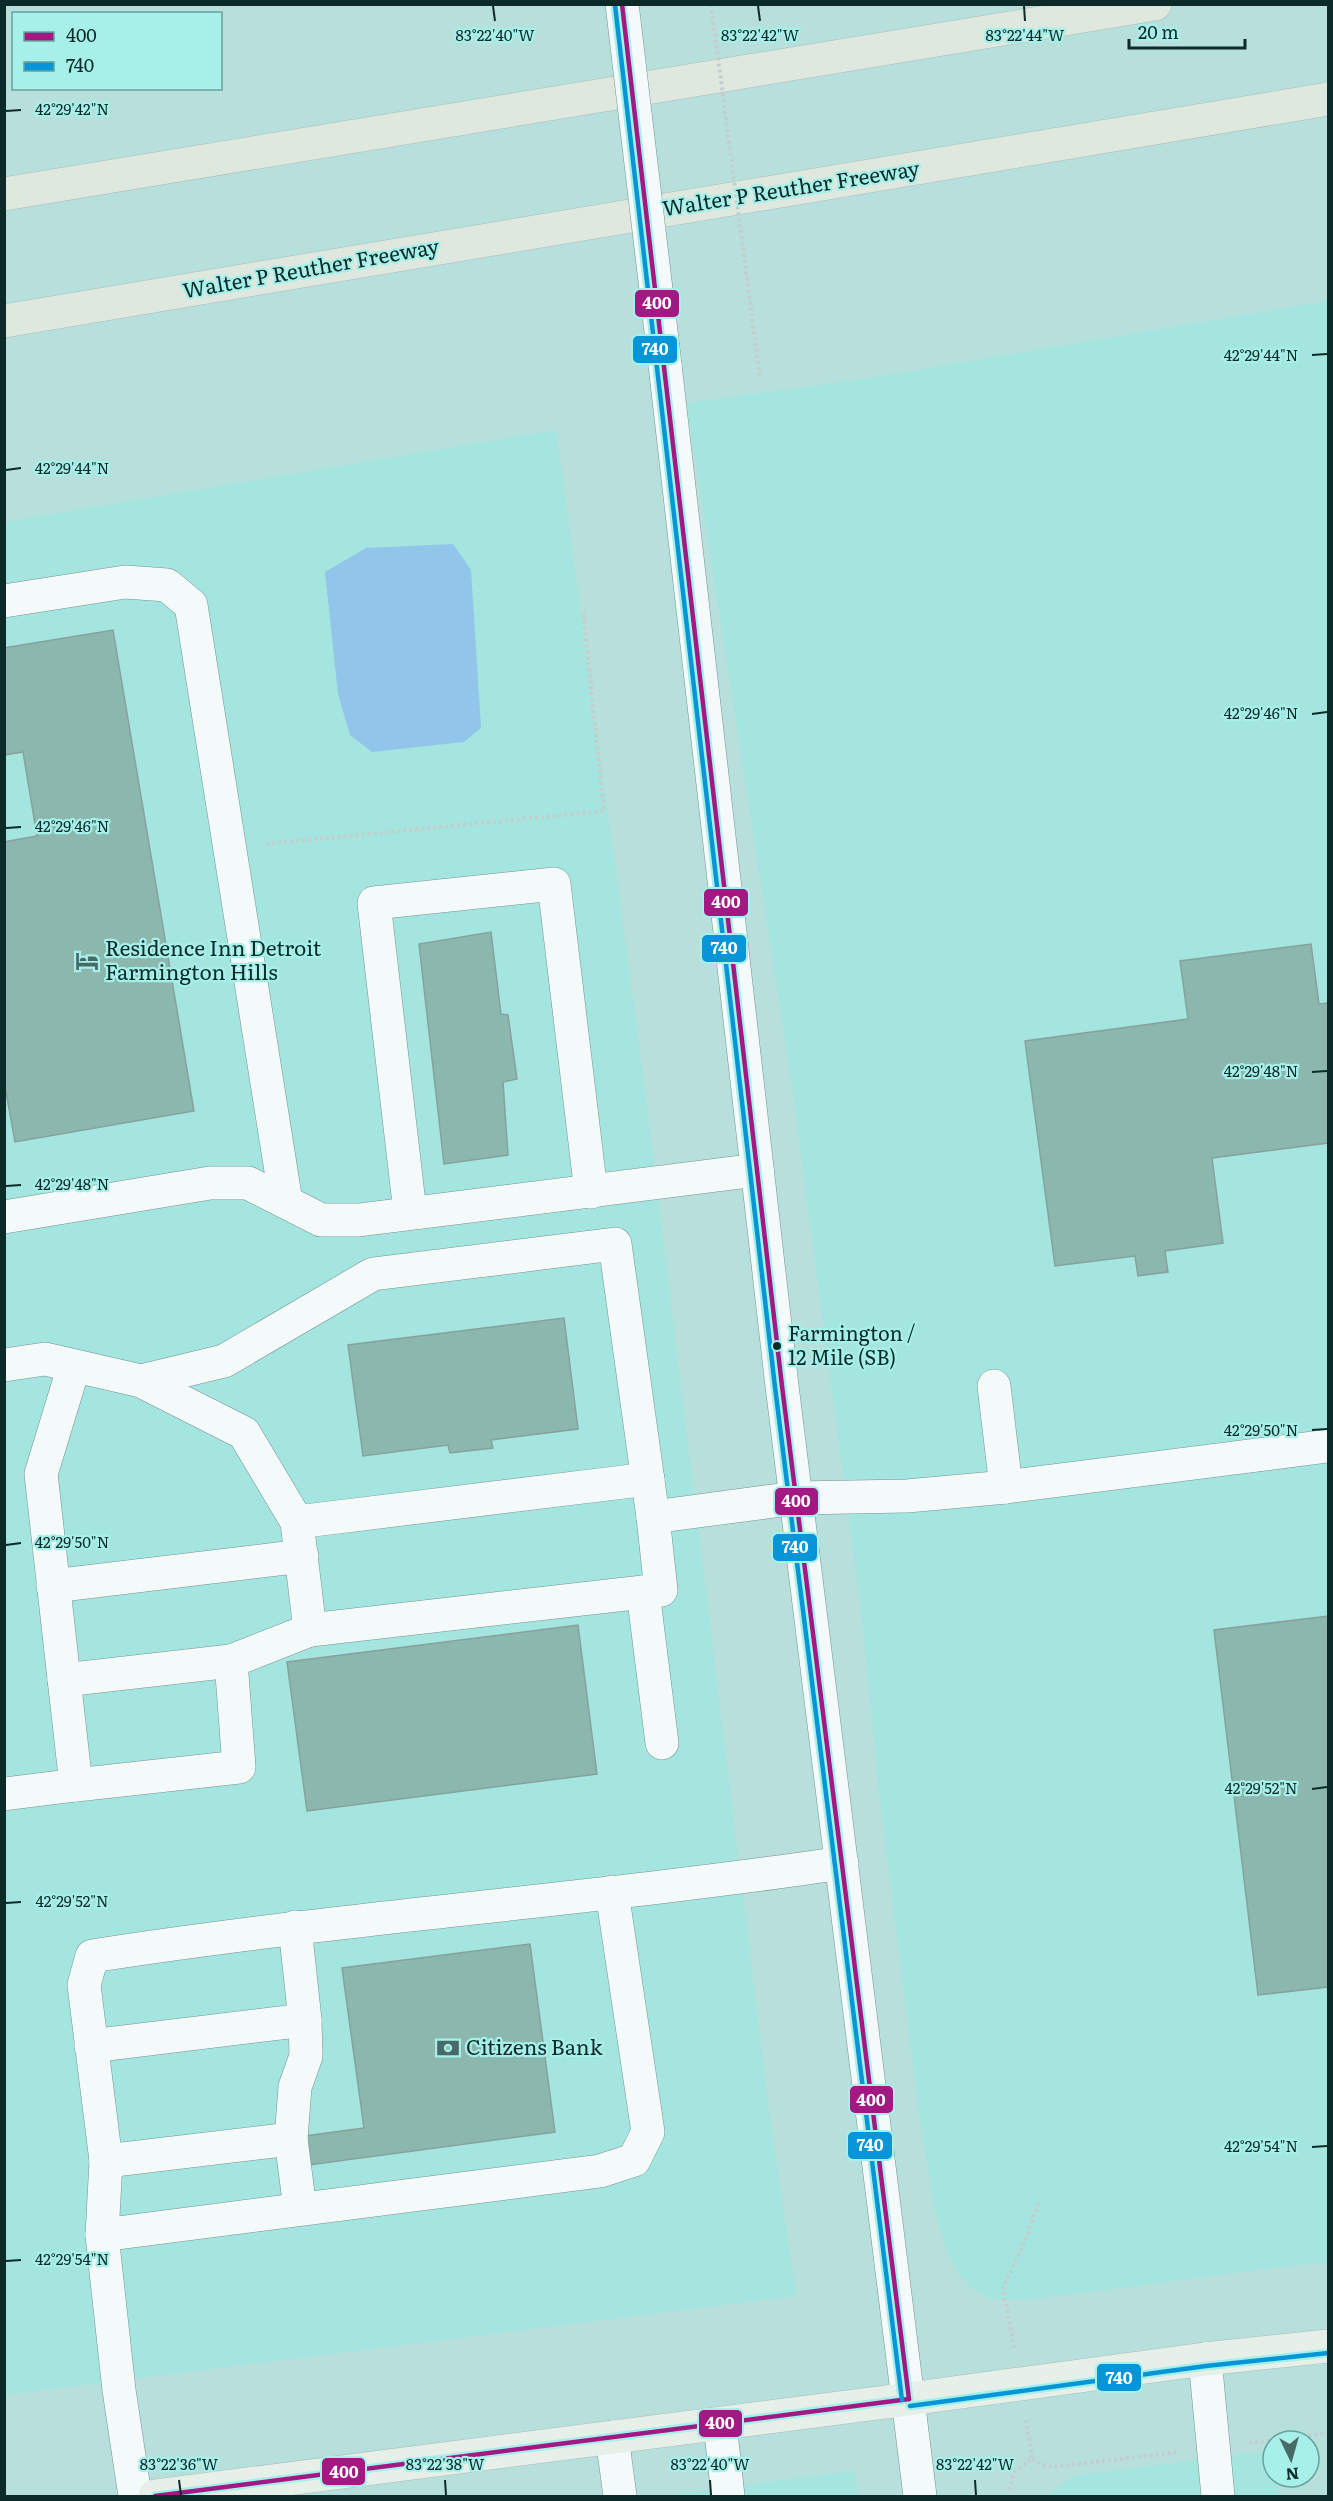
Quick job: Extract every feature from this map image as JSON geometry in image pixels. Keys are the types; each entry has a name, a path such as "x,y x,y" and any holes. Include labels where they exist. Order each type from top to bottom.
{"highway":[{"path":"4,194 1155,4"},
{"name":"Walter P Reuther Freeway","path":"4,321 1329,99"}],"main road":[{"path":"155,2496 289,2488 612,2438 1205,2359 1329,2346"}],"street":[{"path":"622,4 796,1498 920,2496"},
{"path":"4,601 125,582 167,585 191,605 286,1202"},
{"path":"410,1212 374,903 554,884 591,1192"},
{"path":"4,1217 210,1184 248,1183 321,1220 359,1220 758,1170"},
{"path":"64,1680 231,1661 310,1630 661,1590 615,1244 373,1274 224,1361 141,1381"},
{"path":"4,1365 45,1359 141,1381 244,1433 297,1522 310,1630"},
{"path":"74,1366 41,1474 76,1785"},
{"path":"994,1386 1006,1487"},
{"path":"653,1517 796,1498 907,1496 1006,1487 1329,1446"},
{"path":"297,1522 648,1479"},
{"path":"53,1586 302,1556"},
{"path":"643,1592 663,1743"},
{"path":"4,1794 239,1767 231,1661"},
{"path":"135,2496 119,2390 102,2235 106,2161 84,1985 92,1956 295,1927 752,1876 842,1863"},
{"path":"102,2235 600,2171 634,2160 648,2132 612,1892"},
{"path":"295,1927 305,2020 306,2056 295,2087 291,2139 300,2209"},
{"path":"92,2046 305,2020"},
{"path":"106,2161 291,2139"},
{"path":"1205,2359 1218,2496"},
{"path":"720,2424 728,2496"},
{"path":"612,2438 620,2496"}],"path":[{"path":"711,4 760,378"},
{"path":"230,848 604,811 583,611"},
{"path":"830,1340 885,1332"},
{"path":"1003,2288 1024,2243 1039,2202"},
{"path":"1009,2490 1014,2473 1032,2458 1042,2465 1052,2467 1329,2433"}],"shaded area":[{"path":"1328,301 1328,2263 1027,2300 991,2299 970,2286 957,2271 948,2254 934,2205 921,2126 879,1790 862,1618 792,1085 687,403 864,379"},
{"path":"556,430 639,1043 770,2119 796,2296 5,2395 5,522"},
{"path":"453,544 471,570 481,728 464,742 372,752 350,735 338,694 325,572 366,548"},
{"path":"1261,2452 1261,2489 1279,2489 1280,2496 1047,2496 1073,2476"},
{"path":"855,2471 858,2496 663,2496"}],"building":[{"name":"Residence Inn Detroit Farmington Hills","path":"113,630 194,1111 15,1142 4,1081 4,842 37,836 23,752 4,755 4,648"},
{"path":"491,932 501,1014 508,1015 517,1079 503,1082 508,1155 444,1164 419,944"},
{"path":"1311,944 1319,1004 1328,1003 1328,1143 1212,1158 1223,1243 1165,1251 1168,1272 1138,1276 1135,1256 1055,1266 1025,1041 1188,1019 1180,961"},
{"path":"564,1318 578,1429 491,1440 493,1448 450,1453 448,1445 363,1456 348,1345"},
{"path":"1328,1616 1328,1987 1258,1995 1214,1630"},
{"path":"578,1625 597,1774 307,1811 287,1662"},
{"name":"Citizens Bank","path":"530,1944 555,2132 309,2165 305,2136 364,2128 342,1968"}],"transit line":[{"name":"400","path":"622,4 782,1386 909,2399"},
{"name":"740","path":"615,5 775,1387 902,2400"},
{"name":"740","path":"910,2406 1206,2366 1328,2353"},
{"name":"400","path":"155,2496 909,2399"}],"place":[{"name":"Residence Inn Detroit Farmington Hills","path":"87,961"},
{"name":"Farmington / 12 Mile (SB)","path":"777,1346"},
{"name":"Citizens Bank","path":"448,2048"}]}
